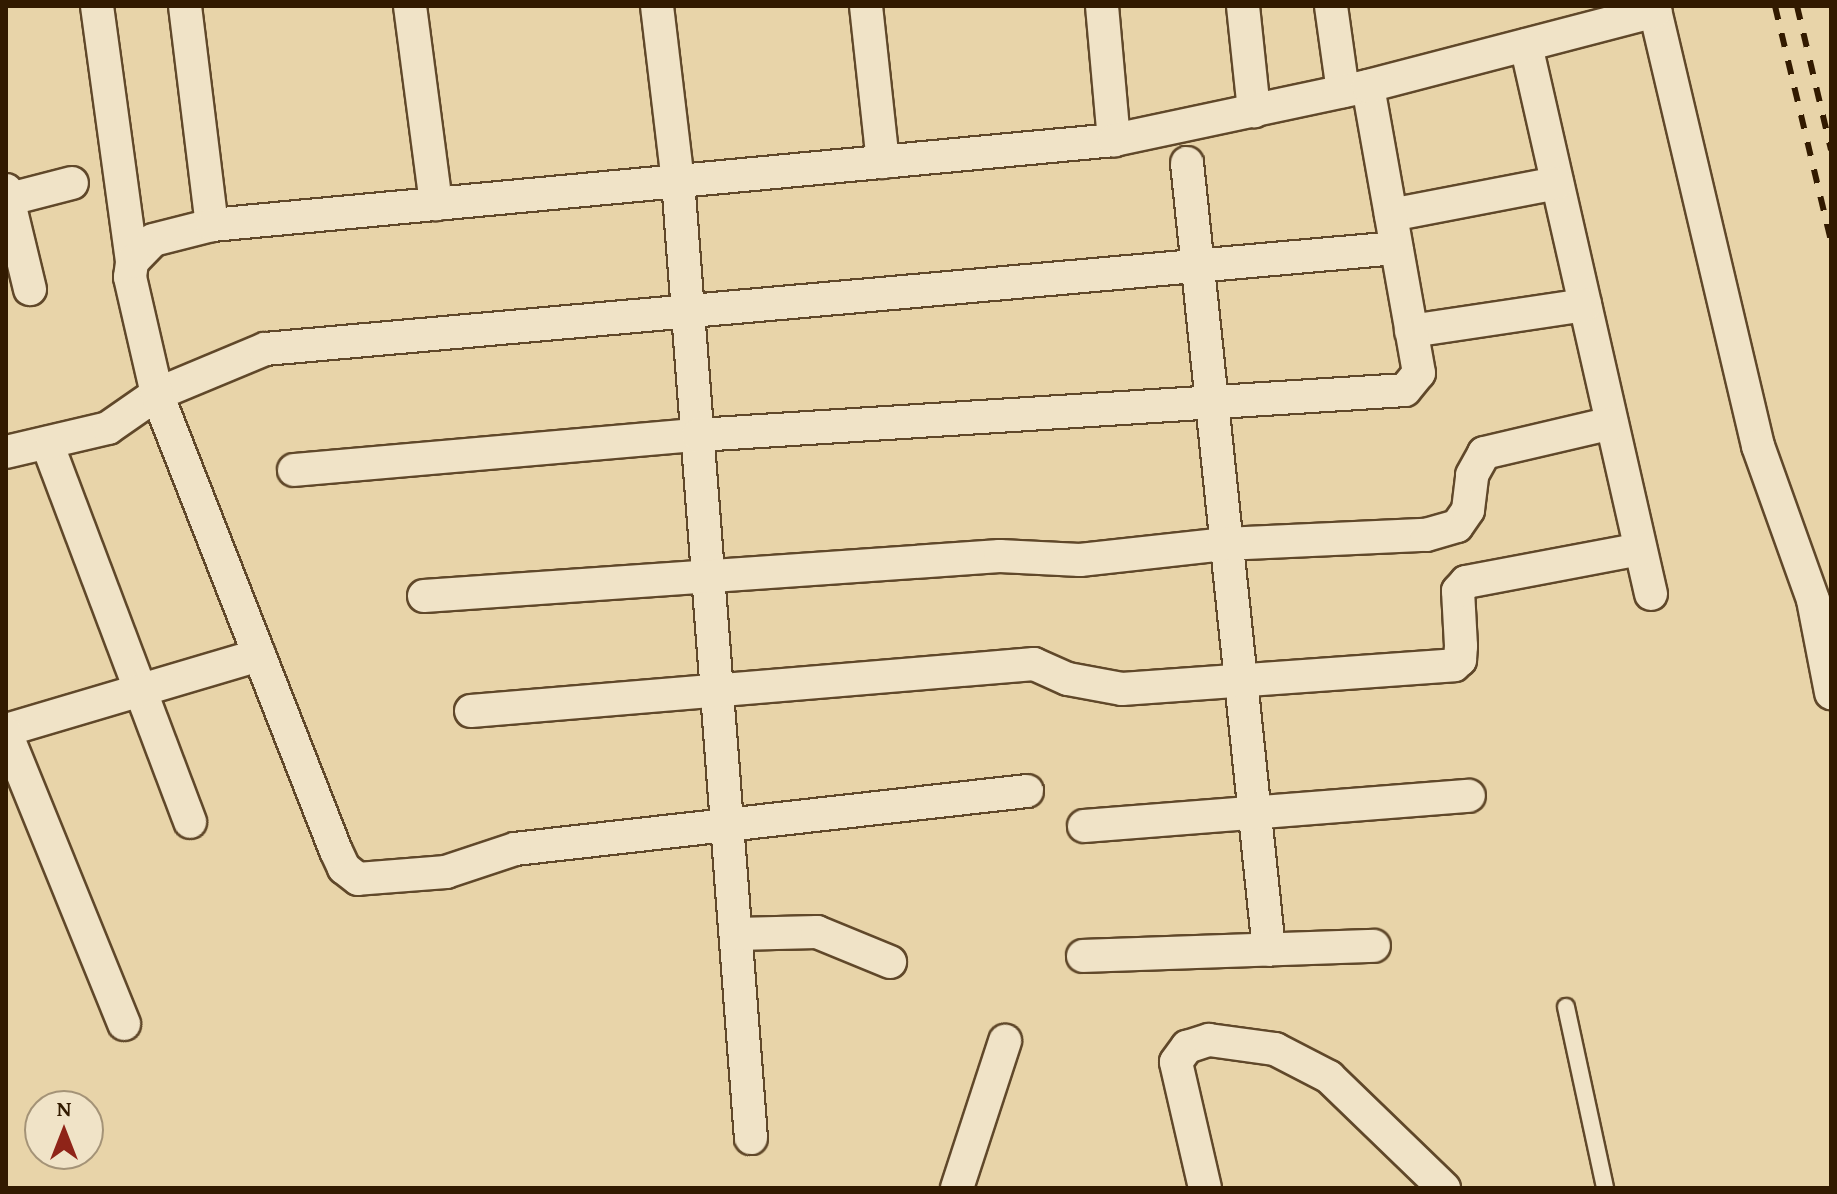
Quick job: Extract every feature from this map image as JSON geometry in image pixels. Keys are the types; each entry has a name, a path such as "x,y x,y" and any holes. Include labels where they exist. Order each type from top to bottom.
{"street":[{"path":"97,6 132,262 130,277 157,394 344,868 358,879 446,872 515,849 1027,791"},
{"path":"185,6 212,225"},
{"path":"410,6 436,204"},
{"path":"657,6 678,181 751,1138"},
{"path":"866,6 883,162"},
{"path":"1102,6 1114,140"},
{"path":"1243,6 1254,111"},
{"path":"294,470 698,435 1405,390 1419,373 1391,215 1331,6"},
{"path":"132,262 153,240 212,225 1114,140 1356,89 1655,8 1758,446 1813,600 1831,693"},
{"path":"1526,45 1651,594"},
{"path":"1187,163 1208,403 1269,950"},
{"path":"30,289 7,197 72,183"},
{"path":"1391,215 1557,183"},
{"path":"6,452 108,428 157,394 265,349 688,308 1397,248"},
{"path":"1411,331 1585,305"},
{"path":"424,596 1000,556 1080,560 1224,544 1439,533 1457,526 1468,510 1472,475 1484,453 1612,423"},
{"path":"47,443 190,822"},
{"path":"471,711 1034,664 1068,679 1122,689 1454,665 1460,660 1461,646 1458,591 1466,582 1640,549"},
{"path":"124,1024 6,731 259,655"},
{"path":"1084,826 1469,796"},
{"path":"736,934 817,932 890,962"},
{"path":"1083,956 1374,946"},
{"path":"1205,1188 1176,1062 1187,1047 1209,1040 1275,1049 1329,1077 1444,1188"},
{"path":"957,1188 1005,1041"}],"lane":[{"path":"1566,1007 1605,1188"}],"railway":[{"path":"1775,6 1831,241"},
{"path":"1797,6 1831,150"}]}
